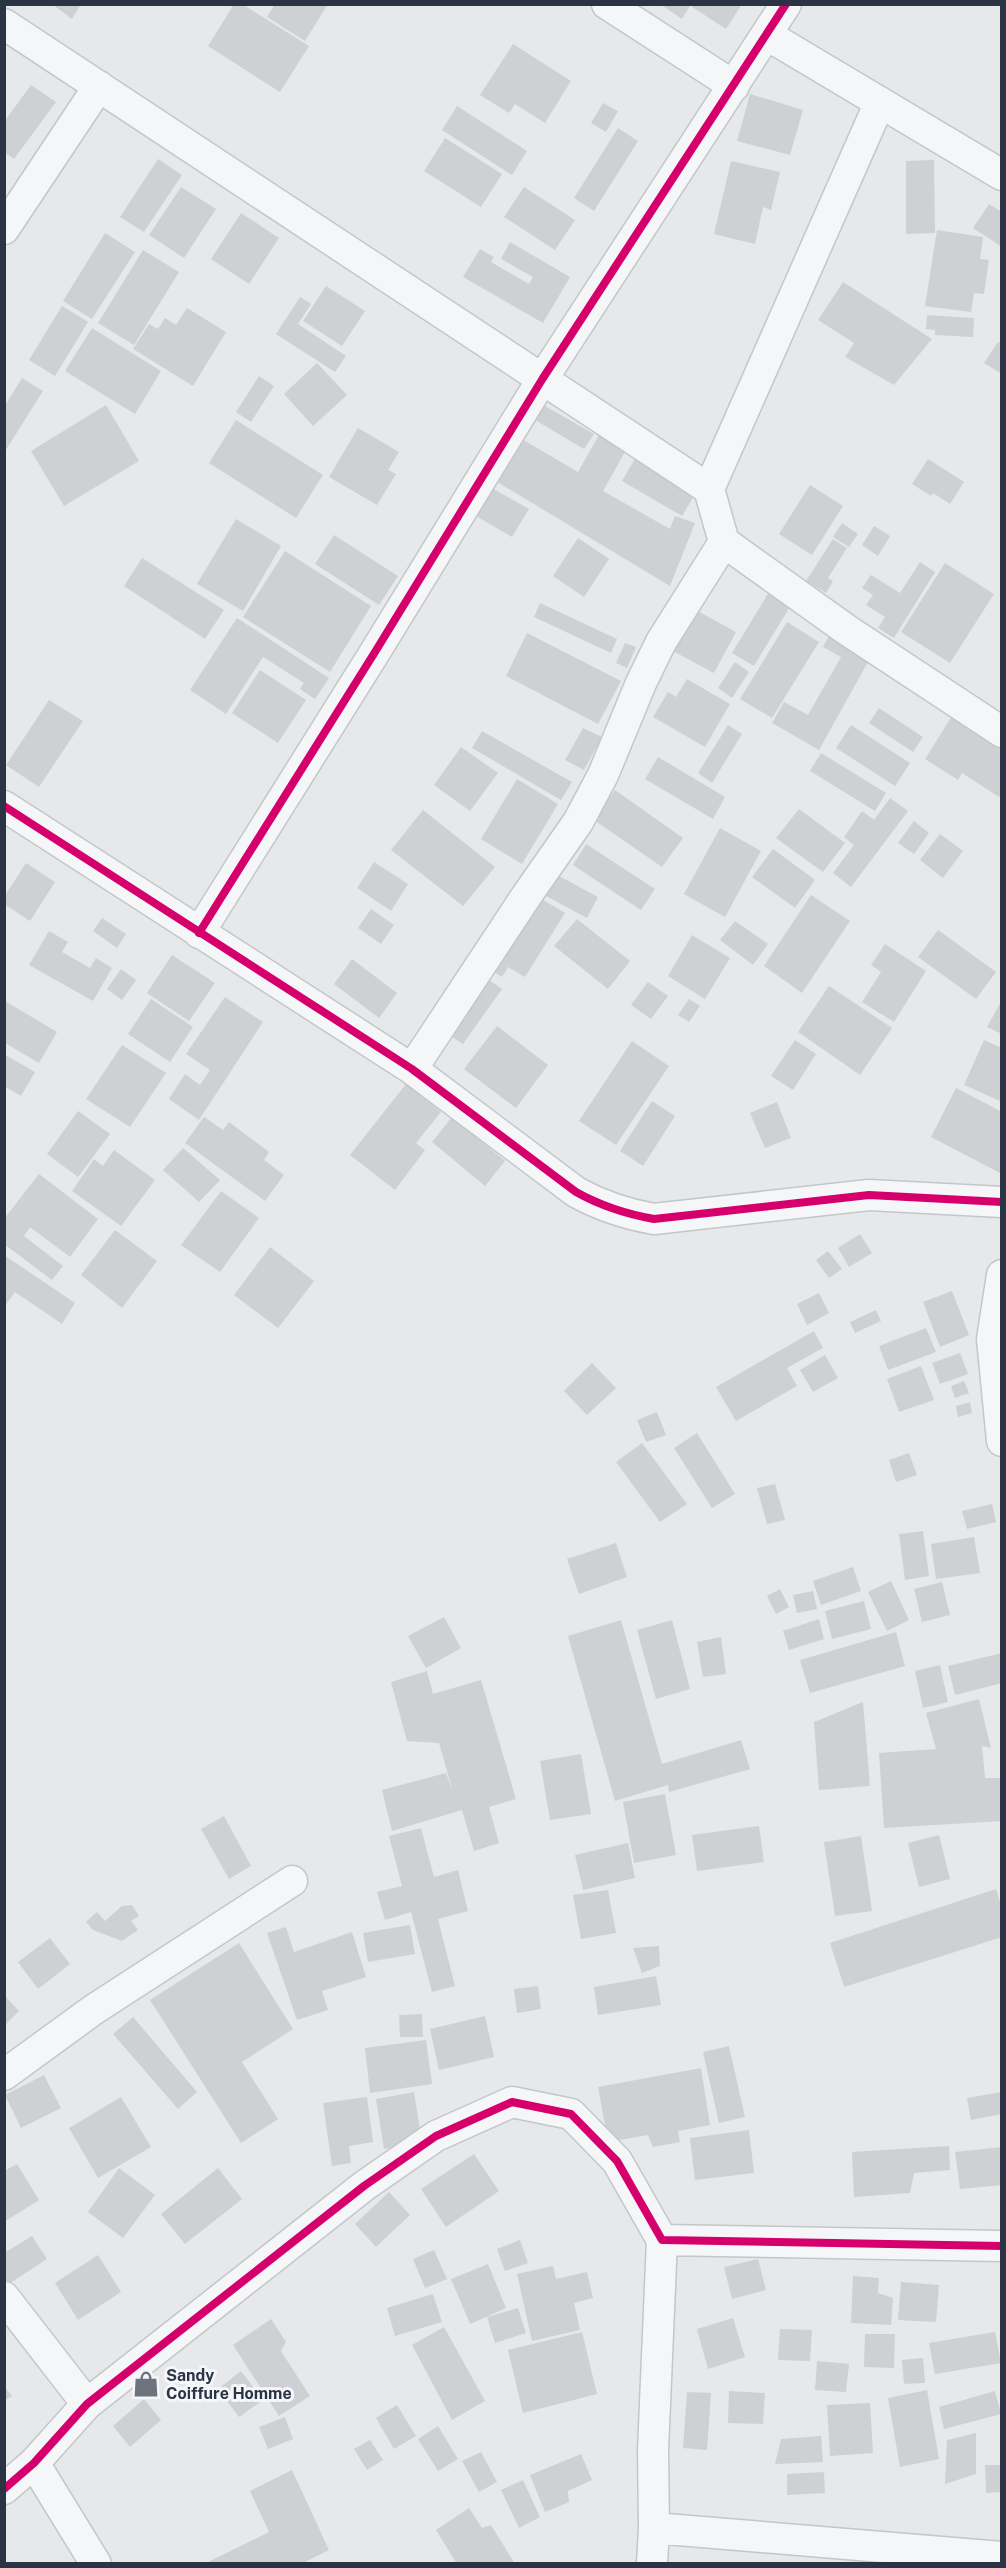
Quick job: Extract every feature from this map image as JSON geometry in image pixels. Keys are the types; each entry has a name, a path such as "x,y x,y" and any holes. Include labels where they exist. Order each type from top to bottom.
{"street":[{"path":"607,4 734,86"},
{"path":"199,933 543,378 786,4"},
{"path":"4,24 709,489"},
{"path":"767,35 880,102 999,167"},
{"path":"4,229 99,86"},
{"path":"880,102 709,489 724,542 847,630 1002,732"},
{"path":"412,1069 582,815 603,776 641,683 662,642 724,542"},
{"path":"4,806 412,1069 576,1192 599,1205 625,1214 654,1219 869,1195 1002,1202"},
{"path":"1002,1275 992,1339 998,1425 1002,1441"},
{"path":"4,2075 93,2010 292,1881"},
{"path":"4,2489 34,2463 87,2404 364,2186 436,2136 512,2102 571,2114 617,2161 662,2240 653,2450 652,2564"},
{"path":"662,2240 1002,2246"},
{"path":"4,2297 87,2404"},
{"path":"34,2463 96,2564"},
{"path":"654,2528 1002,2556"}],"building":[{"path":"52,4 81,4 72,19"},
{"path":"234,4 242,4 309,46 280,92 208,46"},
{"path":"275,4 328,4 305,41 267,17"},
{"path":"660,4 691,4 682,19"},
{"path":"694,4 742,4 726,29 692,7"},
{"path":"513,44 571,81 545,123 515,104 509,113 480,95"},
{"path":"31,85 56,102 14,159 4,152 4,122"},
{"path":"750,94 803,110 790,155 737,141"},
{"path":"603,103 618,111 606,132 591,123"},
{"path":"457,106 527,151 512,175 442,130"},
{"path":"618,128 638,141 594,211 574,198"},
{"path":"445,138 502,174 481,207 424,171"},
{"path":"158,159 182,175 144,232 120,217"},
{"path":"934,160 935,233 906,234 906,161"},
{"path":"731,161 780,172 771,210 763,207 755,244 714,234"},
{"path":"181,187 216,209 184,258 149,235"},
{"path":"524,187 575,220 555,250 504,217"},
{"path":"989,204 1002,212 1002,247 973,228"},
{"path":"241,213 279,238 249,284 211,259"},
{"path":"937,230 983,237 980,259 989,260 984,294 974,293 971,312 925,306"},
{"path":"105,233 135,252 92,319 63,301"},
{"path":"510,242 570,277 543,323 463,277 480,249 494,257 491,262 529,284 533,277 501,259"},
{"path":"143,250 179,272 134,345 98,323"},
{"path":"843,282 932,339 894,385 845,357 854,343 818,320"},
{"path":"326,286 365,311 342,346 303,321"},
{"path":"300,297 311,304 298,324 346,356 335,372 276,334"},
{"path":"62,306 88,322 55,376 29,360"},
{"path":"187,308 226,332 193,386 133,349 149,324 158,329 165,318 176,325"},
{"path":"927,315 974,318 973,337 935,335 935,330 926,329"},
{"path":"92,328 161,371 135,414 65,371"},
{"path":"998,342 1002,344 1002,374 984,363"},
{"path":"317,363 347,395 313,426 284,394"},
{"path":"259,376 274,386 251,422 236,412"},
{"path":"22,378 43,391 4,453 4,407"},
{"path":"538,402 594,434 584,449 530,417"},
{"path":"106,405 139,461 64,506 31,451"},
{"path":"236,420 323,475 296,518 209,463"},
{"path":"358,428 399,452 388,470 396,474 377,505 329,477"},
{"path":"599,435 626,450 603,491 670,529 675,516 695,523 670,586 494,480 520,438 578,472"},
{"path":"636,457 696,493 682,516 622,481"},
{"path":"928,459 964,482 950,504 933,493 931,496 912,484"},
{"path":"810,485 843,506 812,555 779,534"},
{"path":"490,487 529,509 512,537 474,515"},
{"path":"236,519 281,546 243,611 197,584"},
{"path":"842,523 858,534 849,547 833,537"},
{"path":"874,526 890,536 878,556 862,545"},
{"path":"334,535 398,576 379,605 315,564"},
{"path":"578,538 609,559 584,597 553,576"},
{"path":"833,539 847,548 828,578 833,581 826,593 806,581"},
{"path":"285,551 371,606 330,672 243,617"},
{"path":"142,558 224,610 205,639 124,586"},
{"path":"920,562 935,572 894,638 878,628 885,617 866,605 873,595 862,588 871,575 900,593"},
{"path":"945,563 994,594 950,663 901,632"},
{"path":"769,592 791,605 754,666 732,653"},
{"path":"540,603 617,639 611,653 534,617"},
{"path":"692,608 736,632 714,673 669,649"},
{"path":"237,618 329,678 315,699 300,689 304,683 263,657 226,714 190,690"},
{"path":"787,622 819,642 772,718 740,699"},
{"path":"832,630 873,653 819,750 772,723 784,702 808,715 841,657 823,647"},
{"path":"527,633 621,681 598,724 506,676"},
{"path":"625,643 636,647 627,668 616,663"},
{"path":"735,662 749,672 732,698 718,688"},
{"path":"260,670 306,700 278,743 232,713"},
{"path":"687,679 730,704 705,747 653,717 668,692 676,697"},
{"path":"49,700 83,721 39,787 6,765"},
{"path":"879,708 923,737 913,752 869,723"},
{"path":"954,713 1002,744 1002,792 999,797 962,773 958,780 925,759"},
{"path":"728,725 742,734 712,783 698,773"},
{"path":"851,725 910,763 895,786 836,748"},
{"path":"583,728 602,737 584,770 565,760"},
{"path":"482,731 572,782 561,800 472,748"},
{"path":"461,747 498,773 470,811 434,785"},
{"path":"821,753 886,793 875,811 810,771"},
{"path":"658,757 725,797 713,819 645,779"},
{"path":"517,779 558,804 522,864 481,839"},
{"path":"615,790 683,838 662,867 594,820"},
{"path":"890,798 908,811 851,887 833,873 854,845 844,837 862,811 874,820"},
{"path":"799,809 845,843 823,872 776,838"},
{"path":"423,810 495,867 463,906 391,850"},
{"path":"914,821 929,833 914,854 898,843"},
{"path":"720,828 761,851 725,917 684,894"},
{"path":"940,834 963,851 943,878 920,860"},
{"path":"586,844 655,889 641,910 573,865"},
{"path":"773,849 815,880 795,908 752,877"},
{"path":"374,862 408,884 391,911 357,888"},
{"path":"26,863 55,882 30,921 4,904 4,897"},
{"path":"557,875 598,897 587,918 546,896"},
{"path":"535,895 565,913 525,977 508,967 502,977 488,968"},
{"path":"811,895 850,921 802,993 764,966"},
{"path":"371,909 394,925 381,944 358,928"},
{"path":"102,918 126,934 117,948 93,931"},
{"path":"577,919 630,961 608,989 554,946"},
{"path":"735,921 768,944 753,965 720,940"},
{"path":"938,930 996,972 976,999 918,957"},
{"path":"49,931 68,942 62,952 90,968 96,958 112,968 93,1001 29,965"},
{"path":"692,935 730,958 705,999 668,976"},
{"path":"885,944 926,971 894,1022 862,1002 881,972 871,965"},
{"path":"172,955 215,983 189,1021 147,993"},
{"path":"352,959 397,993 379,1018 334,984"},
{"path":"121,969 136,980 122,1000 107,989"},
{"path":"486,978 502,989 463,1044 446,1033"},
{"path":"648,982 668,996 651,1019 631,1005"},
{"path":"829,986 892,1028 860,1075 798,1032"},
{"path":"225,997 263,1022 199,1120 169,1099 185,1074 200,1085 210,1070 186,1054"},
{"path":"151,999 193,1027 170,1062 128,1034"},
{"path":"689,999 700,1006 689,1022 678,1015"},
{"path":"1002,1000 1002,1034 987,1027"},
{"path":"5,1001 57,1032 39,1063 5,1043"},
{"path":"497,1026 548,1065 516,1108 464,1069"},
{"path":"795,1040 816,1054 793,1090 771,1076"},
{"path":"984,1040 1002,1048 1002,1102 964,1085"},
{"path":"632,1041 669,1066 616,1145 579,1121"},
{"path":"122,1045 166,1073 130,1127 86,1099"},
{"path":"4,1054 35,1072 21,1096 4,1086"},
{"path":"406,1084 441,1112 416,1143 425,1150 395,1190 350,1155"},
{"path":"956,1088 1002,1112 1002,1174 931,1137"},
{"path":"652,1101 675,1116 643,1166 620,1151"},
{"path":"777,1102 791,1138 765,1148 750,1113"},
{"path":"78,1111 110,1134 78,1177 47,1154"},
{"path":"204,1117 223,1130 229,1122 269,1152 264,1160 284,1175 265,1201 185,1143"},
{"path":"452,1117 505,1161 485,1186 432,1142"},
{"path":"183,1148 220,1180 199,1202 163,1170"},
{"path":"114,1150 155,1180 121,1226 72,1191 94,1159 103,1166"},
{"path":"39,1174 98,1219 70,1257 30,1227 24,1236 63,1266 52,1280 4,1244 4,1219"},
{"path":"221,1191 259,1218 220,1272 181,1245"},
{"path":"115,1230 157,1261 122,1308 81,1275"},
{"path":"860,1234 872,1253 849,1267 838,1248"},
{"path":"270,1247 314,1281 278,1328 234,1295"},
{"path":"828,1251 842,1269 829,1278 816,1260"},
{"path":"4,1255 75,1303 62,1324 15,1292 4,1307"},
{"path":"952,1291 969,1335 940,1347 923,1302"},
{"path":"819,1293 829,1313 807,1325 797,1304"},
{"path":"876,1310 881,1321 855,1333 850,1322"},
{"path":"926,1328 936,1352 888,1370 879,1346"},
{"path":"814,1331 823,1348 787,1368 797,1386 736,1421 716,1387"},
{"path":"960,1353 968,1374 940,1384 932,1363"},
{"path":"825,1355 838,1378 813,1392 800,1370"},
{"path":"592,1363 616,1388 587,1415 564,1391"},
{"path":"921,1366 934,1400 899,1412 887,1379"},
{"path":"964,1381 969,1393 955,1398 951,1386"},
{"path":"970,1402 972,1413 958,1417 956,1406"},
{"path":"657,1412 666,1435 646,1442 637,1420"},
{"path":"697,1433 735,1494 712,1508 674,1448"},
{"path":"642,1443 687,1504 660,1522 616,1462"},
{"path":"909,1453 917,1475 896,1482 889,1460"},
{"path":"775,1484 785,1520 767,1524 757,1488"},
{"path":"992,1504 996,1522 967,1529 962,1511"},
{"path":"923,1531 929,1576 905,1580 899,1534"},
{"path":"974,1537 980,1573 936,1579 931,1544"},
{"path":"616,1543 627,1577 579,1594 567,1559"},
{"path":"853,1567 861,1591 821,1605 813,1581"},
{"path":"891,1581 909,1620 887,1631 868,1592"},
{"path":"942,1582 950,1615 922,1622 914,1589"},
{"path":"780,1589 789,1607 776,1614 767,1596"},
{"path":"813,1591 817,1609 797,1613 793,1595"},
{"path":"864,1601 871,1629 832,1639 825,1611"},
{"path":"444,1617 461,1648 426,1668 408,1636"},
{"path":"819,1619 824,1639 789,1650 783,1631"},
{"path":"621,1620 662,1764 741,1740 750,1769 669,1792 668,1785 615,1801 568,1636"},
{"path":"672,1620 690,1689 656,1699 637,1630"},
{"path":"896,1632 905,1666 810,1693 800,1660"},
{"path":"721,1637 726,1674 703,1677 697,1642"},
{"path":"1002,1653 1002,1683 955,1695 948,1666"},
{"path":"940,1665 948,1702 923,1708 915,1671"},
{"path":"427,1671 433,1694 481,1680 516,1799 489,1807 499,1843 474,1851 462,1810 392,1831 382,1790 446,1773 453,1792 439,1743 407,1741 391,1682"},
{"path":"979,1699 991,1748 982,1746 985,1778 1002,1778 1002,1821 884,1828 879,1753 936,1749 926,1713"},
{"path":"863,1702 870,1786 819,1790 814,1722"},
{"path":"581,1754 591,1814 550,1820 540,1761"},
{"path":"665,1794 676,1855 634,1863 623,1802"},
{"path":"224,1816 251,1866 229,1879 201,1829"},
{"path":"759,1826 764,1862 697,1871 692,1835"},
{"path":"421,1828 434,1877 458,1870 468,1911 438,1919 455,1986 432,1992 411,1912 385,1920 377,1892 402,1886 389,1836"},
{"path":"939,1835 950,1879 919,1887 908,1843"},
{"path":"861,1836 872,1911 835,1916 824,1842"},
{"path":"628,1843 635,1878 583,1890 575,1855"},
{"path":"996,1889 1002,1908 1002,1937 844,1987 830,1943"},
{"path":"608,1890 616,1933 581,1939 573,1895"},
{"path":"132,1905 139,1916 131,1921 138,1930 122,1941 93,1930 86,1922 97,1912 105,1921 122,1906"},
{"path":"410,1925 415,1954 368,1962 363,1933"},
{"path":"286,1927 294,1952 352,1932 366,1977 322,1991 328,2010 297,2020 267,1933"},
{"path":"50,1938 70,1964 38,1989 18,1962"},
{"path":"239,1943 293,2029 242,2062 278,2119 241,2143 150,2000"},
{"path":"659,1946 660,1966 642,1973 633,1948"},
{"path":"656,1976 661,2005 598,2015 594,1987"},
{"path":"538,1986 541,2009 517,2013 514,1989"},
{"path":"4,1995 19,2011 4,2026"},
{"path":"422,2014 423,2037 400,2037 399,2015"},
{"path":"485,2016 494,2057 439,2070 430,2029"},
{"path":"133,2017 197,2092 178,2109 113,2034"},
{"path":"426,2040 432,2084 370,2093 365,2048"},
{"path":"729,2046 745,2117 719,2123 703,2052"},
{"path":"701,2068 710,2125 678,2131 680,2142 653,2147 648,2135 608,2142 598,2087"},
{"path":"44,2075 61,2108 21,2128 5,2095"},
{"path":"414,2092 422,2142 384,2149 376,2099"},
{"path":"1002,2092 1002,2114 971,2120 967,2098"},
{"path":"121,2097 151,2147 98,2178 69,2128"},
{"path":"367,2097 373,2142 349,2146 351,2163 332,2166 323,2103"},
{"path":"749,2130 754,2173 695,2180 690,2138"},
{"path":"949,2146 950,2170 914,2173 910,2193 854,2197 852,2152"},
{"path":"1002,2147 1002,2185 960,2189 955,2152"},
{"path":"474,2154 499,2191 446,2227 421,2189"},
{"path":"17,2164 39,2200 4,2222 4,2171"},
{"path":"119,2168 155,2195 123,2238 88,2212"},
{"path":"218,2168 242,2199 185,2244 161,2214"},
{"path":"389,2192 410,2215 376,2247 355,2224"},
{"path":"32,2236 47,2259 4,2287 4,2253"},
{"path":"520,2240 528,2263 505,2271 497,2249"},
{"path":"434,2250 447,2279 425,2288 413,2259"},
{"path":"98,2255 121,2292 78,2320 55,2283"},
{"path":"758,2259 766,2290 732,2299 724,2267"},
{"path":"488,2264 506,2308 470,2324 451,2279"},
{"path":"553,2266 556,2279 587,2272 593,2298 574,2303 580,2330 532,2341 517,2274"},
{"path":"853,2276 879,2278 878,2293 893,2298 891,2325 851,2323"},
{"path":"901,2282 939,2285 936,2322 898,2320"},
{"path":"433,2294 442,2322 395,2336 387,2308"},
{"path":"518,2308 526,2333 495,2343 487,2317"},
{"path":"733,2318 745,2357 708,2369 697,2329"},
{"path":"271,2319 286,2342 281,2351 310,2396 279,2416 233,2345"},
{"path":"444,2327 485,2401 452,2420 412,2345"},
{"path":"780,2329 812,2330 810,2361 778,2360"},
{"path":"582,2332 597,2394 523,2413 508,2350"},
{"path":"995,2332 1001,2363 935,2374 929,2343"},
{"path":"865,2334 895,2334 894,2368 864,2367"},
{"path":"923,2358 925,2383 904,2384 902,2360"},
{"path":"817,2361 849,2364 846,2392 815,2390"},
{"path":"241,2371 263,2400 239,2417 218,2389"},
{"path":"4,2386 12,2396 4,2401"},
{"path":"927,2390 939,2459 900,2467 888,2398"},
{"path":"729,2391 765,2393 763,2424 728,2423"},
{"path":"995,2391 1001,2414 944,2429 939,2407"},
{"path":"687,2392 711,2393 707,2450 683,2448"},
{"path":"144,2399 161,2420 130,2447 113,2426"},
{"path":"870,2403 873,2453 830,2456 827,2405"},
{"path":"397,2405 416,2436 394,2449 376,2418"},
{"path":"285,2417 293,2439 268,2449 259,2427"},
{"path":"438,2426 458,2459 438,2471 418,2439"},
{"path":"976,2433 976,2474 945,2484 947,2440"},
{"path":"821,2436 823,2462 775,2464 781,2439"},
{"path":"370,2440 383,2460 367,2470 354,2449"},
{"path":"481,2452 497,2482 479,2492 462,2461"},
{"path":"581,2454 592,2480 568,2491 569,2502 545,2512 530,2475"},
{"path":"985,2465 1002,2465 1002,2492 986,2493"},
{"path":"292,2470 329,2550 301,2564 204,2564 269,2532 250,2491"},
{"path":"824,2472 825,2493 787,2495 787,2474"},
{"path":"523,2480 540,2517 519,2528 501,2490"},
{"path":"469,2508 482,2528 491,2525 515,2564 457,2564 436,2530"}],"cycle path":[{"path":"199,933 543,378 786,4"},
{"path":"4,806 412,1069 576,1192 604,1205 654,1219 869,1195 1002,1202"},
{"path":"4,2489 34,2463 87,2404 364,2186 436,2136 512,2102 571,2114 617,2161 662,2240 1002,2246"}],"place":[{"name":"Sandy Coiffure Homme","path":"146,2384"}]}
